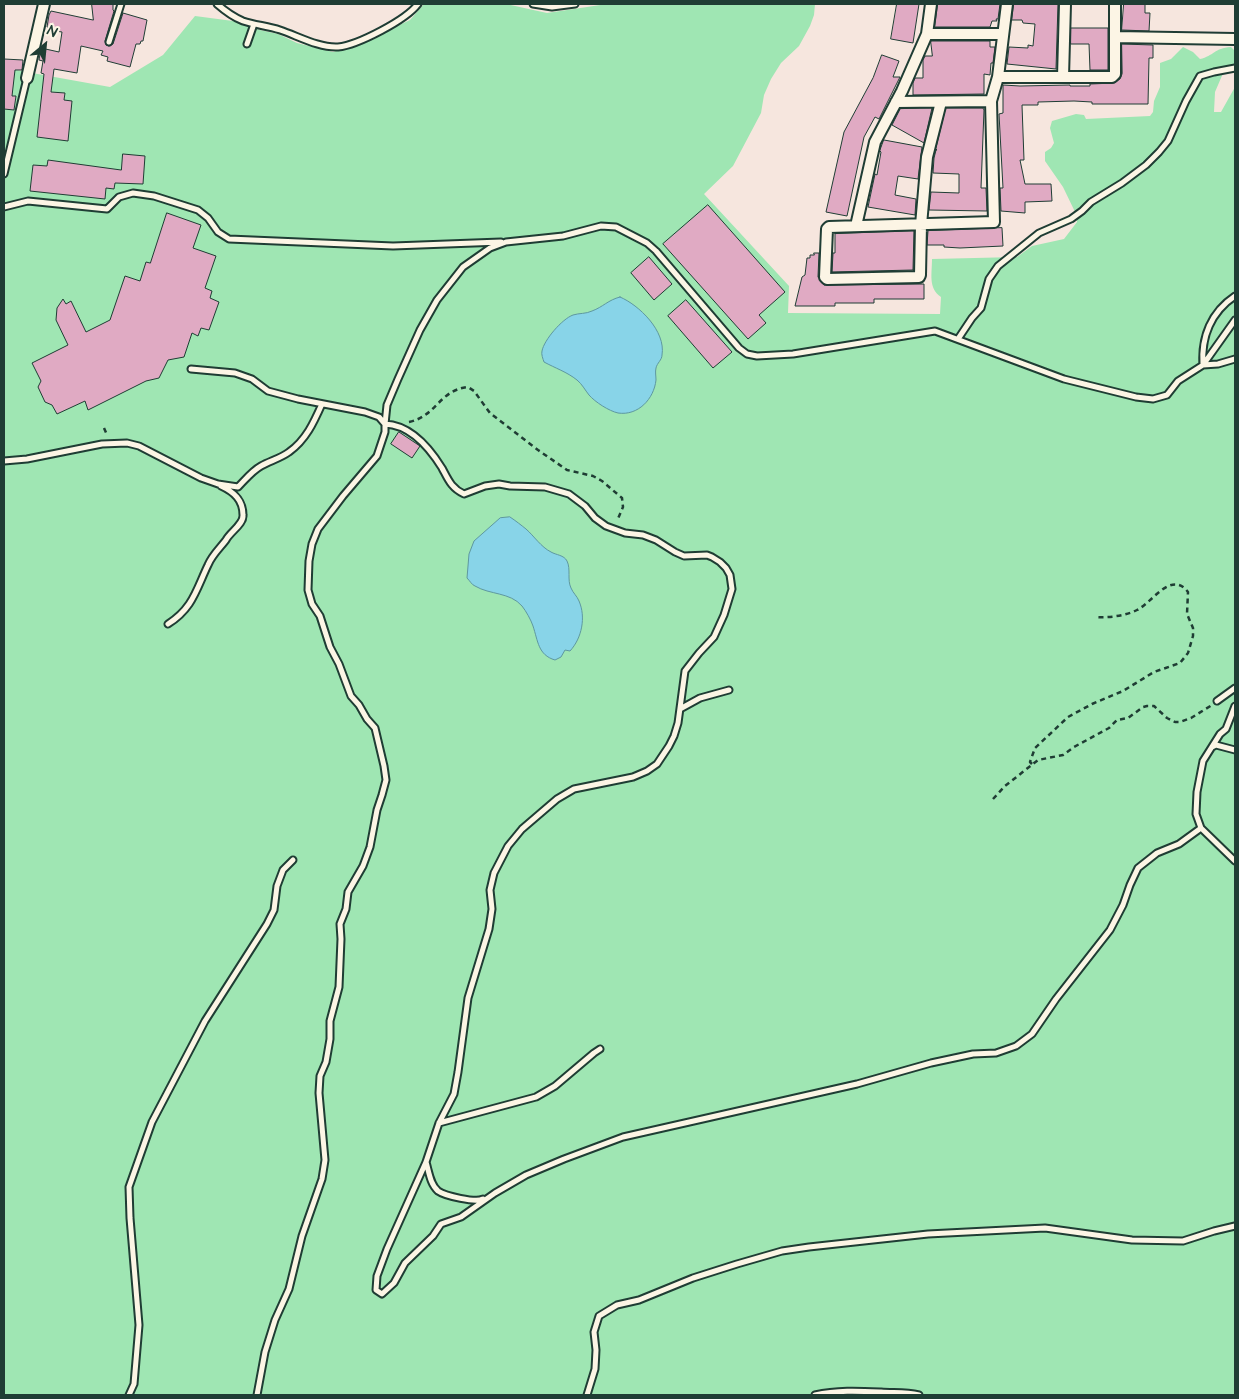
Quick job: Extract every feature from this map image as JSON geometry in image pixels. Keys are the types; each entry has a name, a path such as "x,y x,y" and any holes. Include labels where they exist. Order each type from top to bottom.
{"street":[{"path":"27,78 44,4"},
{"path":"856,226 875,142 896,102 927,34 931,4"},
{"path":"941,102 927,157 921,225 919,278 827,279 825,277 827,229 829,226 921,225 994,222 991,101 998,77 1006,4"},
{"path":"1063,77 1065,4"},
{"path":"998,77 1112,76 1115,74 1115,4"},
{"path":"927,34 1002,34"},
{"path":"1115,37 1235,39"},
{"path":"896,102 991,101"}],"lane":[{"path":"110,42 121,4"},
{"path":"217,4 228,13 242,20 279,29 322,45 338,47 357,41 400,20 418,4"},
{"path":"532,4 552,8 575,4"},
{"path":"247,44 254,24"},
{"path":"958,339 981,308 989,279 998,266 1034,236 1071,219 1092,202 1146,165 1168,141 1200,76 1235,68"},
{"path":"4,174 27,78"},
{"path":"4,207 28,201 107,209 119,196 133,193 154,196 198,210 208,218 218,232 229,239 393,246 506,242 563,236 600,226 616,227 647,243 656,251 747,354 757,356 794,354 935,331 1064,379 1136,397 1153,399 1166,395 1178,381 1203,365 1235,320"},
{"path":"257,1395 265,1352 275,1320 289,1289 302,1236 322,1180 325,1160 318,1093 320,1076 326,1062 330,1040 330,1021 339,987 340,924 346,909 348,892 363,866 370,847 377,810 386,780 376,728 366,719 360,705 351,696 339,664 330,647 320,616 312,604 308,590 309,561 312,544 318,529 343,496 378,456 385,432 387,405 420,330 437,300 463,268 490,248 506,242"},
{"path":"1203,365 1202,350 1207,328 1224,303 1235,296"},
{"path":"1203,365 1218,364 1235,359"},
{"path":"191,369 235,373 252,379 268,391 365,412 379,417 385,424 396,425 415,436 429,449 443,470 447,480 457,491 464,494 485,486 498,484 545,487 569,494 585,506 594,518 613,528 625,533 643,535 656,540 684,556 706,555 712,557 720,562 730,575 732,589 724,615 714,637 685,671 678,723 672,741 657,764 647,771 633,776 574,789 557,799 522,829 508,846 494,873 490,890 492,908 489,929 468,998 454,1094 439,1123 426,1162 387,1249 377,1276 376,1290 380,1294 389,1289 400,1274 405,1263 433,1236 441,1224 461,1217 495,1193"},
{"path":"218,484 238,486 251,472 288,453 306,435 322,404"},
{"path":"4,461 102,444 128,443 139,446 174,465 218,484 237,496 243,515 242,520 228,535 208,564 194,598 178,618 168,624"},
{"path":"1217,701 1235,688"},
{"path":"680,709 700,698 729,690"},
{"path":"1235,706 1226,729 1220,734 1202,761 1196,814 1201,828 1235,861"},
{"path":"1210,749 1216,745 1235,750"},
{"path":"426,1162 431,1180 439,1192 466,1200 480,1201 526,1175 623,1137 857,1084 931,1063 973,1054 996,1054 1016,1046 1032,1034 1056,999 1110,930 1138,868 1157,853 1179,844 1201,828"},
{"path":"129,1395 134,1384 138,1325 129,1187 152,1122 205,1021 267,924 274,910 277,886 283,870 293,860"},
{"path":"439,1123 536,1098 555,1086 600,1049"},
{"path":"587,1395 595,1369 596,1350 594,1332 599,1316 617,1306 639,1300 693,1278 782,1251 869,1239 1045,1228 1132,1240 1183,1241 1235,1226"},
{"path":"815,1395 831,1391 906,1392 919,1395"}],"path":[{"path":"396,425 420,420 448,394 468,387 474,391 490,413 538,450 567,470 594,476 613,488 622,498 623,507 613,528"},
{"path":"1032,764 1030,762 1035,748 1065,719 1092,704 1123,691 1154,672 1180,663 1188,653 1192,643 1194,632 1187,614 1188,592 1184,587 1175,584 1166,586 1150,602 1132,613 1094,617"},
{"path":"993,799 1005,786 1020,776 1032,764 1043,758 1063,755 1109,728 1116,720 1128,718 1147,706 1154,706 1167,718 1180,722 1205,710 1217,701"}],"green space":[{"path":"424,4 506,4 547,13 607,4 815,4 810,26 799,46 781,63 771,79 764,95 761,113 733,166 704,194 789,286 788,313 940,314 941,297 932,285 932,259 1017,257 1032,246 1064,239 1077,222 1077,216 1063,187 1045,161 1045,152 1054,143 1050,128 1052,121 1076,114 1084,115 1086,119 1150,116 1153,112 1154,101 1160,87 1160,63 1171,59 1183,47 1193,52 1200,59 1225,48 1231,47 1235,51 1235,64 1224,71 1215,92 1214,112 1221,112 1235,87 1235,1395 4,1395 4,64 10,69 110,87 163,55 195,16 233,21 278,34 297,43 333,52 363,42 410,20"}],"water":[{"path":"620,297 635,306 650,320 660,337 662,346 662,357 656,368 655,387 652,394 644,405 632,412 625,413 614,412 598,403 577,380 544,362 542,354 543,346 550,336 569,317 575,314 590,312"},
{"path":"510,517 526,529 547,550 564,557 568,564 570,585 581,607 582,627 570,651 565,650 561,657 555,660 549,658 542,651 527,613 517,601 481,589 467,578 469,554 474,541 500,518"}],"building":[{"path":"92,4 113,4 114,11 105,41 106,45 113,44 123,13 147,20 143,41 140,44 136,44 130,67 107,61 108,57 101,55 103,51 81,46 77,73 54,69 51,92 65,93 64,100 72,101 68,141 37,137 44,74 41,73 43,61 39,60 41,48 59,52 62,32 49,30 47,27 49,15 51,11 93,20"},
{"path":"897,4 919,4 913,43 891,39"},
{"path":"938,4 1000,4 998,19 996,19 997,21 992,21 990,27 935,27"},
{"path":"1014,4 1058,4 1056,69 1007,64 1009,47 1028,48 1028,45 1033,46 1035,24 1023,23 1022,20 1012,20"},
{"path":"1124,4 1145,4 1145,13 1150,13 1149,31 1122,30"},
{"path":"1071,28 1108,28 1108,70 1090,70 1089,44 1071,44"},
{"path":"931,41 990,41 990,47 995,47 990,75 984,74 984,94 913,95 915,78 923,78 923,60 925,56 932,56"},
{"path":"1122,44 1153,45 1153,58 1149,58 1148,104 1092,104 1092,102 1074,101 1038,102 1038,105 1022,105 1024,160 1020,160 1025,184 1051,184 1052,201 1025,202 1025,213 1001,211 1000,188 1003,188 999,114 1003,113 1003,85 1090,86 1090,84 1114,83 1120,79 1122,74"},
{"path":"882,55 899,61 893,77 900,77 879,119 875,117 864,137 847,216 826,212 844,132 873,78"},
{"path":"4,59 23,60 22,70 15,70 12,96 16,96 14,110 4,109"},
{"path":"932,108 924,143 892,125 900,109"},
{"path":"946,108 983,108 984,110 981,188 986,188 987,211 929,210 931,192 959,193 959,174 933,173 934,158"},
{"path":"884,140 922,147 918,179 898,176 895,195 916,199 915,215 868,207"},
{"path":"123,154 145,156 143,184 115,183 114,189 106,188 105,199 30,191 33,165 47,166 48,160 121,170"},
{"path":"708,205 785,292 759,315 766,323 748,339 663,244"},
{"path":"167,213 201,225 193,248 216,256 205,288 212,291 210,298 219,302 209,330 201,328 198,336 192,333 184,357 168,360 159,378 146,381 88,410 85,401 57,414 52,405 45,402 38,387 41,381 32,363 68,345 56,320 57,308 63,299 66,304 71,301 86,332 110,320 125,276 140,281 146,262 150,263"},
{"path":"1002,228 1003,246 960,248 944,247 944,245 927,245 928,231"},
{"path":"914,231 913,270 832,272 835,234"},
{"path":"814,253 819,253 818,277 824,285 924,284 924,299 874,299 874,303 835,303 835,306 795,306 802,277 805,275 807,258 810,258 810,255 814,255"},
{"path":"649,257 672,284 654,300 631,273"},
{"path":"686,300 732,352 713,368 668,316"},
{"path":"399,432 420,446 412,458 391,444"}]}
